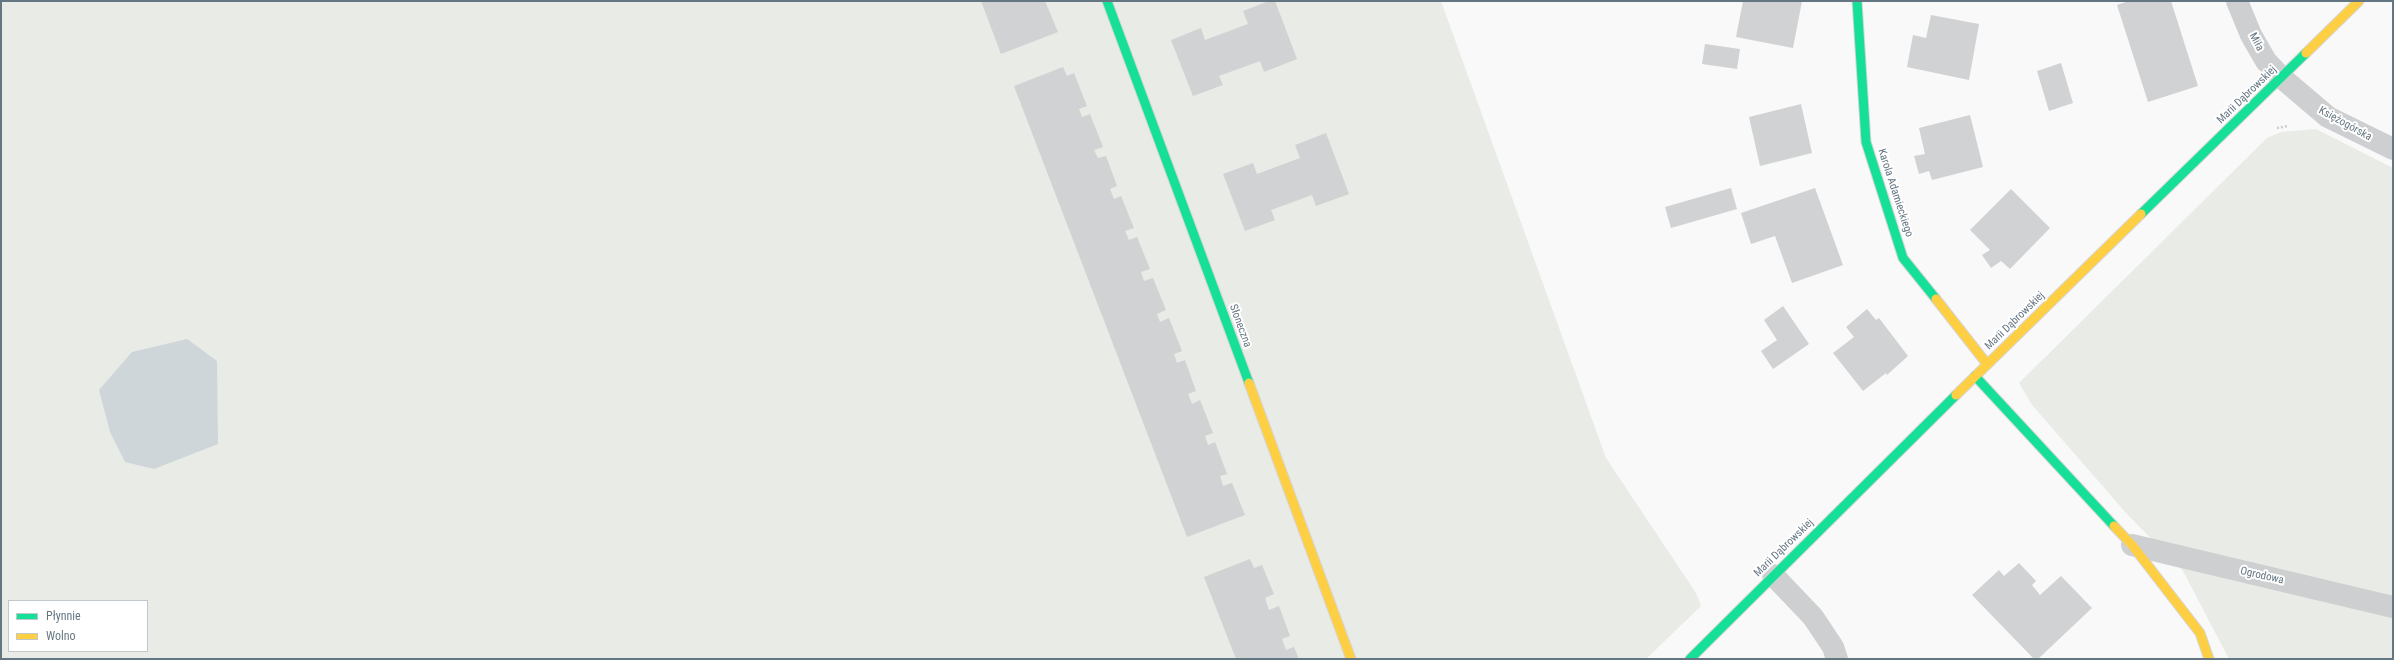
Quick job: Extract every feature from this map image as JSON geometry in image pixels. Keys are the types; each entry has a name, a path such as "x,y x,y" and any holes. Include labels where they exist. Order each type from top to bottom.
{"street":[{"name":"Słoneczna","path":"1106,1 1351,659"},
{"name":"Karola Adamieckiego","path":"1858,1 1856,8 1866,142 1903,258 1988,364"},
{"name":"Miła","path":"2237,1 2266,61 2282,78"},
{"name":"Marii Dąbrowskiej","path":"1690,659 1927,426 1975,376 2282,78 2359,1"},
{"name":"Księżogórska","path":"2282,78 2328,117 2393,149"},
{"path":"1975,376 2132,545 2200,633 2209,659"},
{"name":"Ogrodowa","path":"2132,545 2393,607"},
{"path":"1773,576 1813,617 1832,647 1837,659"}],"shaded area":[{"path":"1,1 1441,1 1606,458 1696,593 1701,606 1646,659 1,659"},
{"path":"2316,129 2393,168 2393,659 2229,659 2183,571 2127,514 2032,405 2019,383 2267,138 2281,132"},
{"path":"187,339 217,361 218,444 154,469 125,462 110,432 99,390 132,352"}],"building":[{"path":"981,1 1045,1 1058,32 1001,54"},
{"path":"1269,1 1275,1 1297,59 1264,72 1260,61 1219,76 1223,85 1193,96 1171,40 1201,28 1205,40 1248,24 1243,11"},
{"path":"1743,1 1802,1 1793,48 1736,37"},
{"path":"2129,1 2171,1 2198,86 2148,102 2117,5"},
{"path":"1931,15 1979,24 1969,80 1907,67 1913,35 1926,38"},
{"path":"1705,44 1740,49 1737,69 1702,64"},
{"path":"2061,63 2073,103 2049,111 2037,71"},
{"path":"1063,67 1067,76 1074,73 1087,106 1079,109 1082,117 1090,114 1103,147 1094,150 1098,158 1106,156 1117,186 1110,189 1114,199 1121,196 1134,228 1125,231 1129,240 1137,237 1150,269 1141,272 1144,281 1153,278 1166,310 1157,314 1160,322 1169,318 1182,351 1174,354 1177,363 1185,360 1196,391 1188,394 1192,404 1200,400 1213,433 1205,436 1208,445 1215,442 1227,474 1220,476 1223,486 1232,483 1245,515 1187,537 1014,86"},
{"path":"1801,104 1812,153 1760,166 1749,117"},
{"path":"1970,115 1983,167 1932,180 1929,171 1919,174 1914,156 1925,154 1919,128"},
{"path":"1326,133 1349,194 1316,206 1312,195 1271,210 1275,220 1245,231 1223,174 1253,163 1257,174 1300,158 1295,145"},
{"path":"1731,188 1737,209 1671,228 1665,207"},
{"path":"1815,188 1843,265 1792,283 1775,236 1751,244 1741,213"},
{"path":"2011,189 2050,228 2010,269 2001,261 1991,268 1982,255 1990,250 1970,230"},
{"path":"1783,306 1809,344 1773,369 1761,351 1777,340 1764,320"},
{"path":"1867,309 1876,320 1879,318 1908,356 1887,375 1886,373 1863,391 1833,353 1854,337 1846,327"},
{"path":"1250,559 1254,568 1262,565 1274,594 1265,598 1269,610 1279,606 1290,636 1282,639 1286,650 1294,647 1299,659 1236,659 1204,577"},
{"path":"2019,563 2036,581 2032,585 2040,595 2061,576 2092,608 2038,659 2034,659 1972,595 1999,570 2004,576"}],"traffic: fast":[{"path":"1107,1 1249,383"},
{"path":"1857,1 1866,142 1903,258 1936,299"},
{"path":"2141,214 2306,53"},
{"path":"1975,376 2114,526"},
{"path":"1690,659 1956,395"}],"traffic: slow":[{"path":"2306,53 2359,1"},
{"path":"1956,395 2141,214"},
{"path":"1936,299 1987,364"},
{"path":"1249,383 1351,659"},
{"path":"2114,526 2132,545 2200,633 2209,659"}]}
